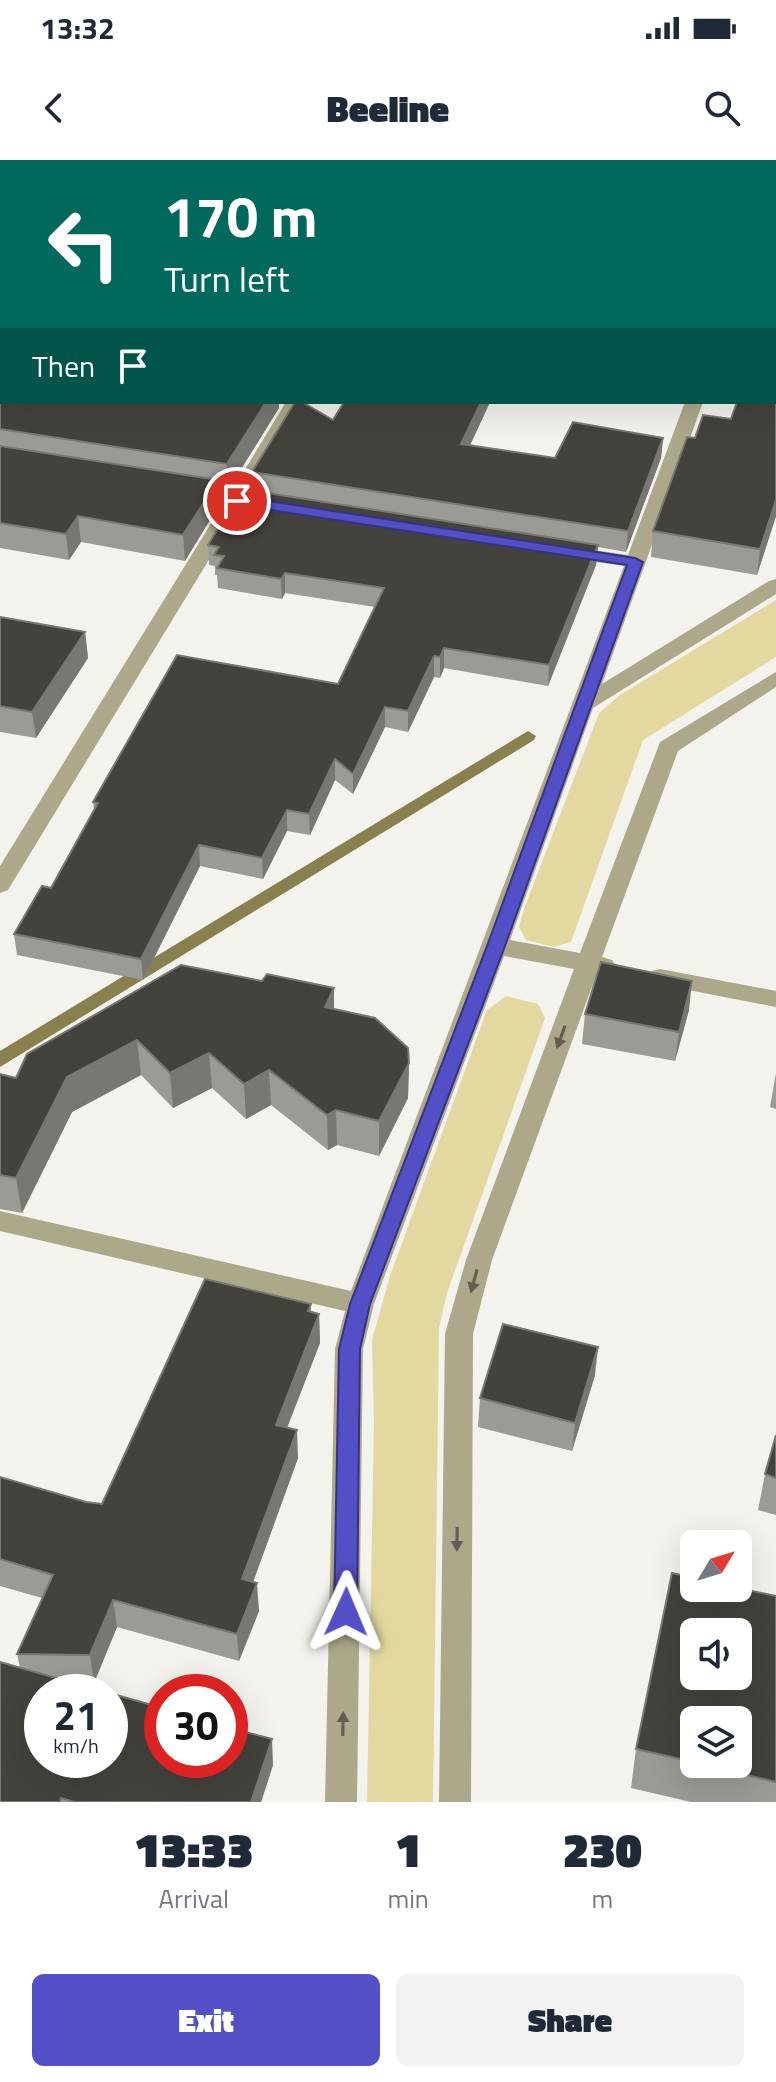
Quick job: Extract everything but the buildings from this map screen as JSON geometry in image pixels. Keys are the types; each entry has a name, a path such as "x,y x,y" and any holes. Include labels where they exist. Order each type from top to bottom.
{"street":[{"path":"0,885 294,404"},
{"path":"341,1802 349,1349 360,1304 496,946 693,404"},
{"path":"163,489 283,508"},
{"path":"543,548 635,562"},
{"path":"583,705 776,585"},
{"path":"455,1802 459,1334 479,1260 668,747 776,678"},
{"path":"496,946 776,999"},
{"path":"0,1221 360,1304"}],"shaded area":[{"path":"776,600 776,657 643,740 571,942 554,947 526,940 519,927 524,909 599,713 620,695"},
{"path":"506,996 538,1004 545,1018 447,1293 439,1328 433,1802 367,1802 374,1422 372,1340 390,1276 487,1010"}],"waterway":[{"path":"0,1060 528,736"}],"route":[{"path":"237,501 635,562 496,946 360,1304 349,1349 346,1612"}]}
